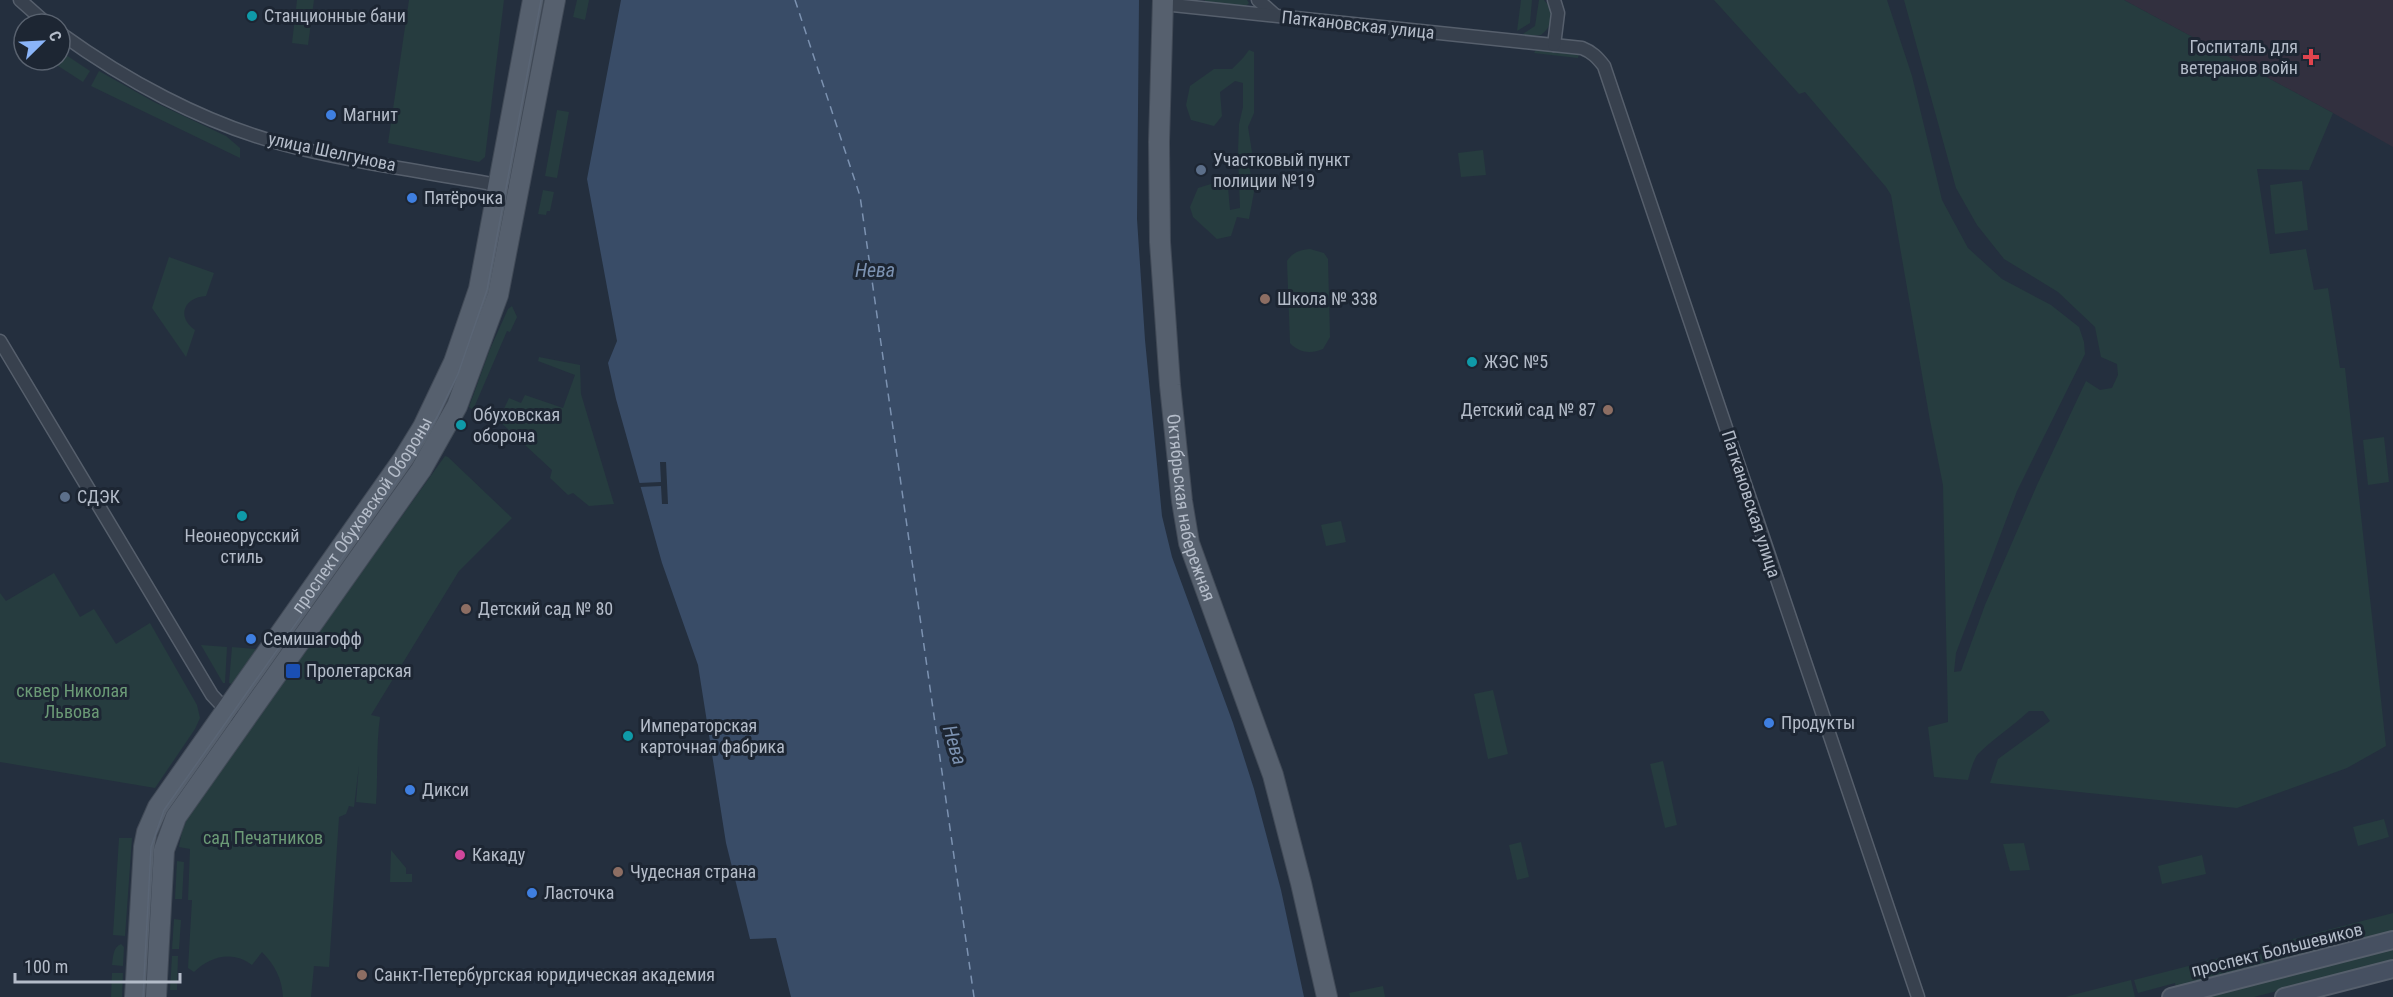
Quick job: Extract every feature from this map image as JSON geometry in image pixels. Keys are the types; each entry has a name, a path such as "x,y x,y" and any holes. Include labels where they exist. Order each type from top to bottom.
{"main road":[{"name":"проспект Обуховской Обороны","path":"135,997 144,847 147,832 162,801 404,458 434,406 454,362 470,318 485,262 533,0"},
{"name":"проспект Обуховской Обороны","path":"156,997 164,850 167,838 182,807 421,470 447,426 476,359 498,295 555,0"},
{"name":"Октябрьская набережная","path":"1169,2 1159,142 1160,242 1170,385 1182,501 1190,543 1273,775 1327,997"},
{"name":"Октябрьская набережная","path":"1169,2 1171,216 1177,328 1193,499 1202,542 1293,799 1339,997"},
{"name":"проспект Большевиков","path":"2172,997 2393,940"},
{"path":"2284,997 2393,969"}],"street":[{"path":"20,0 34,12"},
{"path":"1258,0 1276,16"},
{"path":"1554,0 1558,13 1554,45"},
{"name":"Паткановская улица","path":"1169,2 1276,16 1582,48 1591,52 1604,66 1918,997"},
{"name":"улица Шелгунова","path":"72,41 152,90 212,119 252,134 304,150 519,189"},
{"path":"0,341 202,680 226,710 243,721"}],"shaded area":[{"name":"Госпиталь для ветеранов войн","path":"2124,0 2393,0 2393,147 2333,113"}],"green space":[{"path":"297,0 314,0 308,45 292,43"},
{"path":"409,0 504,0 485,157 479,162 388,143"},
{"path":"577,0 589,0 585,20 573,17"},
{"path":"1205,0 1247,0 1249,3 1245,7 1205,3"},
{"path":"1521,0 1532,0 1530,23 1517,31"},
{"path":"1539,0 1544,0 1548,4 1551,22 1541,35 1520,36 1535,26"},
{"path":"1714,0 1887,0 1912,76 1942,200 1968,248 2002,279 2051,305 2079,327 2085,354 2017,491 1956,653 1954,672 1961,671 1985,605 2037,485 2086,381 2100,390 2112,388 2118,375 2117,364 2101,357 2095,327 2058,292 2004,259 1977,225 1956,188 1904,0 2124,0 2333,113 2309,170 2257,169 2270,254 2306,249 2314,290 2328,288 2340,368 2345,368 2386,746 2347,768 2237,808 1990,783 1998,759 2050,721 2043,711 2029,711 1978,754 1968,780 1934,777 1928,727 1948,722 1943,485 1891,195 1805,92 1799,94"},
{"path":"1249,50 1254,52 1254,113 1248,127 1252,152 1249,165 1254,192 1249,219 1237,217 1231,236 1217,239 1193,217 1190,207 1198,188 1214,183 1228,187 1230,210 1240,208 1238,152 1243,83 1235,81 1220,92 1222,116 1214,126 1191,120 1186,105 1190,86 1214,69 1232,69"},
{"path":"1536,50 1579,54 1578,58 1534,53"},
{"path":"72,59 90,71 83,82 68,72 72,72"},
{"path":"99,71 154,102 226,136 240,148 240,158 91,86"},
{"path":"557,110 569,112 557,178 545,176"},
{"path":"1483,150 1486,175 1461,177 1458,153"},
{"path":"2302,181 2308,230 2275,234 2270,185"},
{"path":"543,190 554,192 550,211 547,211 546,215 538,214"},
{"path":"1310,249 1324,253 1328,259 1330,337 1323,349 1314,352 1301,351 1290,343 1287,261 1297,252"},
{"path":"169,257 214,273 206,296 192,300 185,308 186,319 195,330 186,357 152,308"},
{"path":"512,306 517,317 510,332 507,331 473,410 469,407 490,349 508,309"},
{"path":"539,357 580,365 581,394 614,504 589,506 573,493 568,495 550,478 552,470 497,419 509,398 521,403 525,395 563,408 575,375 538,361"},
{"path":"2384,437 2389,482 2368,485 2363,440"},
{"name":"сад Печатников","path":"445,456 512,518 459,571 371,715 380,717 376,804 356,802 359,765 354,807 349,806 346,814 339,817 329,967 314,966 311,997 283,997 277,973 262,952 252,965 245,960 230,956 207,962 194,972 188,968 192,900 188,900 190,849 179,847 182,831 190,812"},
{"path":"1341,521 1346,542 1326,546 1321,525"},
{"name":"сквер Николая Львова","path":"54,573 80,617 94,609 116,644 150,623 197,705 200,718 195,729 155,788 0,762 0,593 6,601"},
{"path":"201,645 227,647 225,683 223,683"},
{"path":"232,647 257,649 232,684 229,683"},
{"path":"1493,690 1508,754 1488,759 1474,694"},
{"path":"1663,761 1677,825 1665,828 1650,764"},
{"path":"2384,819 2389,837 2358,846 2353,827"},
{"path":"119,838 132,838 125,936 113,935"},
{"path":"1521,842 1529,877 1517,880 1509,845"},
{"path":"2024,843 2030,870 2010,871 2003,844"},
{"path":"391,850 406,868 406,874 412,874 412,882 390,882"},
{"path":"2202,855 2206,874 2162,884 2158,866"},
{"path":"177,861 184,862 182,899 175,899"},
{"path":"2393,913 2393,933 2176,988 2175,983 2138,993 2134,980"},
{"path":"174,919 181,920 179,949 172,949"},
{"path":"121,944 124,947 123,966 112,965 115,950"},
{"path":"2393,947 2393,961 2254,997 2197,997"},
{"path":"172,956 178,956 177,990 170,990"},
{"path":"112,973 123,973 122,997 111,997"},
{"path":"2131,980 2135,997 2065,997"},
{"path":"1383,986 1385,997 1350,997 1349,993"}],"water":[{"name":"Нева","path":"621,0 1139,0 1137,219 1145,340 1162,516 1172,557 1233,723 1254,789 1281,890 1304,997 791,997 776,938 750,939 726,843 698,665 662,563 608,363 617,341 587,179"}],"pier":[{"path":"660,462 666,462 668,504 662,504 661,486 639,487 639,483 661,482"}],"ferry route":[{"path":"795,0 860,196 974,997"}],"tram line":[{"path":"143,997 151,847 164,810 410,462 437,417 458,374 487,290 541,0"}],"place":[{"name":"Станционные бани","path":"252,16"},
{"name":"Госпиталь для ветеранов войн","path":"2311,57"},
{"name":"Магнит","path":"331,115"},
{"name":"Участковый пункт полиции №19","path":"1201,170"},
{"name":"Пятёрочка","path":"412,198"},
{"name":"Школа № 338","path":"1265,299"},
{"name":"ЖЭС №5","path":"1472,362"},
{"name":"Детский сад № 87","path":"1608,410"},
{"name":"Обуховская оборона","path":"461,425"},
{"name":"СДЭК","path":"65,497"},
{"name":"Неонеорусский стиль","path":"242,516"},
{"name":"Детский сад № 80","path":"466,609"},
{"name":"Семишагофф","path":"251,639"},
{"name":"Пролетарская","path":"293,671"},
{"name":"Продукты","path":"1769,723"},
{"name":"Императорская карточная фабрика","path":"628,736"},
{"name":"Дикси","path":"410,790"},
{"name":"Какаду","path":"460,855"},
{"name":"Чудесная страна","path":"618,872"},
{"name":"Ласточка","path":"532,893"},
{"name":"Санкт-Петербургская юридическая академия","path":"362,975"}]}
